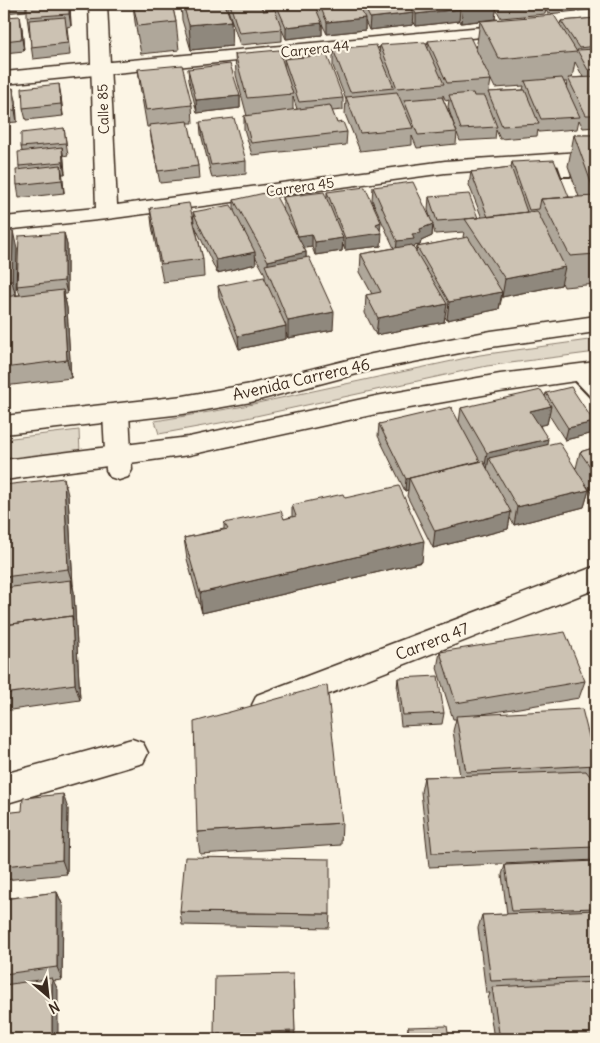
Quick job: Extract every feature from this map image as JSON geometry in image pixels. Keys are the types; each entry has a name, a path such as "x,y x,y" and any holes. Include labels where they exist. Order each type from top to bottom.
{"street":[{"name":"Calle 85","path":"98,4 107,213"},
{"name":"Carrera 44","path":"4,78 537,27"},
{"name":"Carrera 45","path":"4,224 107,213 445,167 564,166 596,157"},
{"name":"Avenida Carrera 46","path":"4,426 193,404 251,393 390,358 491,339 596,324"},
{"path":"4,470 118,463 386,403 500,383 586,371"},
{"path":"116,413 118,463"},
{"name":"Carrera 47","path":"268,705 596,577"},
{"path":"4,789 132,753"}],"lane":[{"path":"586,371 596,393"}],"shaded area":[{"path":"596,339 596,352 487,366 242,419 159,434 155,421 239,407 480,355"},
{"path":"79,430 80,454 4,463 4,439"}],"building":[{"path":"27,4 69,4 69,14 27,17"},
{"path":"133,4 172,4 176,22 138,26"},
{"path":"183,4 225,4 231,21 189,25"},
{"path":"230,4 260,4 263,11 275,10 282,29 239,33"},
{"path":"276,4 314,4 322,23 286,27"},
{"path":"319,4 358,4 365,18 327,22"},
{"path":"363,4 408,4 414,13 370,18"},
{"path":"411,4 456,4 460,9 416,14"},
{"path":"554,15 577,52 499,59 480,21"},
{"path":"20,16 22,39 4,41 4,17"},
{"path":"65,17 68,43 31,47 29,20"},
{"path":"596,18 596,46 579,48 561,21"},
{"path":"470,37 491,80 447,83 428,41"},
{"path":"425,42 444,84 397,88 380,45"},
{"path":"376,45 394,88 350,92 333,49"},
{"path":"596,49 596,69 588,70 577,50"},
{"path":"279,50 293,94 247,98 235,54"},
{"path":"327,55 343,98 299,102 284,59"},
{"path":"230,64 240,96 196,100 188,69"},
{"path":"182,65 192,105 146,110 138,69"},
{"path":"596,77 596,115 586,115 568,78"},
{"path":"562,78 580,117 541,119 525,81"},
{"path":"59,84 61,104 23,108 22,88"},
{"path":"13,88 15,110 4,111 4,89"},
{"path":"525,90 539,124 502,126 488,92"},
{"path":"397,92 413,128 360,133 346,97"},
{"path":"473,93 474,96 485,96 497,127 461,129 449,95"},
{"path":"442,97 457,132 418,135 404,100"},
{"path":"330,105 337,123 343,122 347,132 251,143 244,116"},
{"path":"234,118 246,161 211,165 200,122"},
{"path":"188,121 198,166 158,171 149,125"},
{"path":"64,128 66,143 21,147 21,133"},
{"path":"574,135 596,135 596,188 593,188"},
{"path":"62,147 63,162 19,166 18,152"},
{"path":"554,160 569,197 541,199 539,209 529,210 512,162"},
{"path":"61,165 62,180 17,185 16,170"},
{"path":"511,167 527,212 488,217 471,172"},
{"path":"413,182 433,224 420,229 421,233 412,234 414,239 397,241 373,187"},
{"path":"365,187 381,222 376,224 382,233 345,238 327,192"},
{"path":"273,191 306,252 268,261 234,200"},
{"path":"324,192 343,238 315,242 312,234 298,236 283,197"},
{"path":"469,194 478,218 437,221 429,197"},
{"path":"596,196 596,254 570,256 541,199"},
{"path":"189,203 203,259 161,264 150,208"},
{"path":"231,205 255,252 216,260 193,212"},
{"path":"537,211 565,267 505,279 465,219"},
{"path":"13,231 12,281 4,281 4,232"},
{"path":"64,233 64,281 17,286 19,236"},
{"path":"468,237 502,292 449,302 417,247"},
{"path":"412,245 447,304 378,318 366,295 381,292 361,254"},
{"path":"309,257 334,312 288,321 265,265"},
{"path":"264,277 286,326 238,336 218,286"},
{"path":"63,290 67,360 4,368 4,297"},
{"path":"571,387 594,422 568,428 546,393"},
{"path":"541,390 551,406 530,411 548,439 487,453 461,408"},
{"path":"451,407 480,461 406,479 379,424"},
{"path":"559,442 589,490 517,507 489,458"},
{"path":"596,447 596,475 580,452"},
{"path":"483,461 511,512 435,531 409,478"},
{"path":"64,478 68,569 4,577 4,485"},
{"path":"399,486 424,541 200,593 184,538 228,529 224,523 281,511 284,519 296,516 292,505 343,494 345,498"},
{"path":"71,580 73,621 72,616 4,625 4,588"},
{"path":"72,616 75,684 4,694 4,625"},
{"path":"565,632 585,681 456,703 440,652"},
{"path":"438,676 444,713 403,715 398,678"},
{"path":"327,685 342,823 197,832 194,722"},
{"path":"582,709 596,765 466,772 456,716"},
{"path":"586,771 596,784 596,847 432,853 424,777"},
{"path":"63,794 62,860 4,866 4,813 22,811 23,798"},
{"path":"185,857 330,859 330,914 180,912"},
{"path":"596,861 596,908 512,911 505,865"},
{"path":"57,892 57,967 4,974 4,899"},
{"path":"596,910 596,977 491,981 482,915"},
{"path":"293,974 295,1031 214,1034 215,976"},
{"path":"52,978 52,1039 4,1039 4,985"},
{"path":"596,982 596,1039 500,1039 492,987"},
{"path":"447,1026 449,1039 409,1039 408,1027"},
{"path":"407,1038 407,1039 203,1039"}]}
